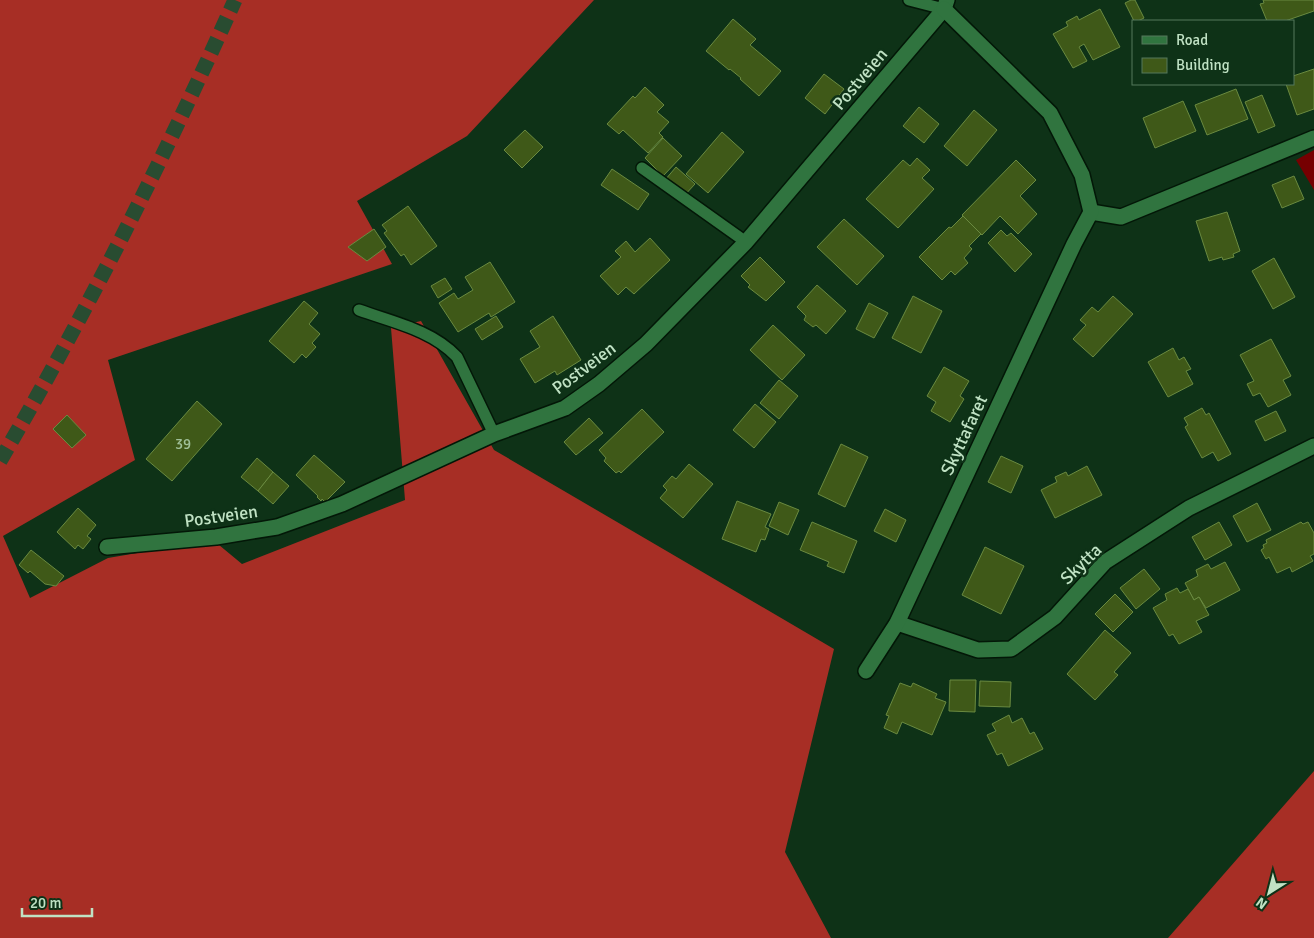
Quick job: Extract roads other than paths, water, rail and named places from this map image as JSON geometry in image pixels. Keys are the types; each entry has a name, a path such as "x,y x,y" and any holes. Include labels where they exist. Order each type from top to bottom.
{"street":[{"path":"945,4 1050,113 1082,176 1091,212 1121,217 1314,138"},
{"name":"Postveien","path":"107,547 216,537 277,527 342,504 494,434 565,408 598,384 646,344 746,242 945,4"},
{"name":"Skyttafaret","path":"866,671 897,623 1074,244 1091,212"},
{"name":"Skytta","path":"897,623 978,650 1011,649 1055,617 1105,562 1189,508 1314,446"}],"lane":[{"path":"909,0 945,4"},
{"path":"642,168 746,242"},
{"path":"359,310 420,331 449,348 457,356 494,434"}],"tunnel":[{"path":"0,461 124,234 181,118 235,0"}]}
